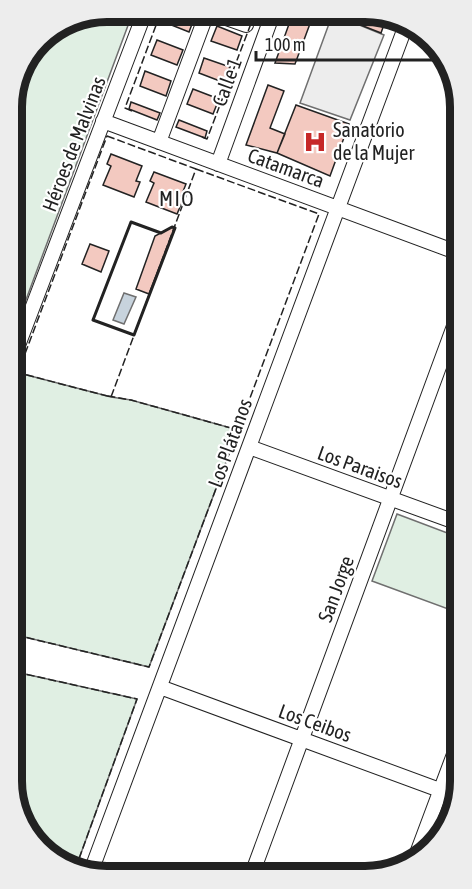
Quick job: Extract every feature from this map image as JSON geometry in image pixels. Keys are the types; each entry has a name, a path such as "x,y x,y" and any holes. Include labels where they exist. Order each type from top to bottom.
{"street":[{"name":"Héroes de Malvinas","path":"22,335 141,22"},
{"path":"159,142 204,22"},
{"path":"238,22 246,25"},
{"name":"Calle 1","path":"218,164 270,22"},
{"name":"Los Plátanos","path":"93,865 403,32"},
{"name":"Catamarca","path":"103,122 450,250"},
{"name":"San Jorge","path":"255,867 450,338"},
{"name":"Los Paraisos","path":"249,447 449,520"},
{"name":"Los Ceibos","path":"160,687 448,793"},
{"path":"420,845 449,769"}],"green space":[{"path":"129,22 22,310 22,108 27,80 34,65 44,52 65,34 97,23"},
{"path":"23,374 131,400 238,430 149,667 22,636"},
{"path":"397,514 449,534 449,609 372,581"},
{"path":"22,673 137,699 78,861 75,860 65,855 44,837 37,829 27,809 22,781"}],"shaded area":[{"path":"330,22 352,22 384,35 350,120 300,103"},
{"path":"124,293 136,297 124,324 113,320"}],"building":[{"path":"164,22 193,22 189,32"},
{"path":"290,22 311,22 295,64 275,63"},
{"path":"353,22 384,25 381,33"},
{"path":"217,26 242,36 237,50 211,41"},
{"path":"157,40 183,50 177,65 151,55"},
{"path":"204,58 230,67 225,83 199,73"},
{"path":"145,71 171,81 166,96 140,86"},
{"path":"268,85 284,91 270,128 285,134 277,153 246,145"},
{"path":"193,89 219,99 213,114 187,104"},
{"path":"131,102 160,113 157,120 129,109"},
{"path":"296,105 349,124 330,176 277,153"},
{"path":"179,120 207,131 205,138 176,127"},
{"path":"111,154 142,166 136,181 140,182 134,197 103,185 111,166 107,164"},
{"path":"154,172 186,184 177,214 146,202 154,183 150,181"},
{"path":"172,227 175,228 149,294 136,289 155,236"},
{"path":"90,244 109,251 101,272 82,264"}],"fence":[{"path":"132,111 125,108 157,22"},
{"path":"202,137 207,139 252,22"},
{"path":"22,372 23,374 111,397 196,169 107,136"},
{"path":"22,362 107,136"},
{"path":"196,169 319,214 238,430"},
{"path":"22,378 24,374"},
{"path":"22,636 149,667 238,430 131,400 108,396"},
{"path":"22,673 137,699 78,861"}],"wall":[{"path":"131,222 161,233 172,227 175,228 134,335 93,320 131,222"}],"place":[{"name":"Sanatorio de la Mujer","path":"315,142"}],"district":[{"name":"MIO","path":"177,199"}]}
